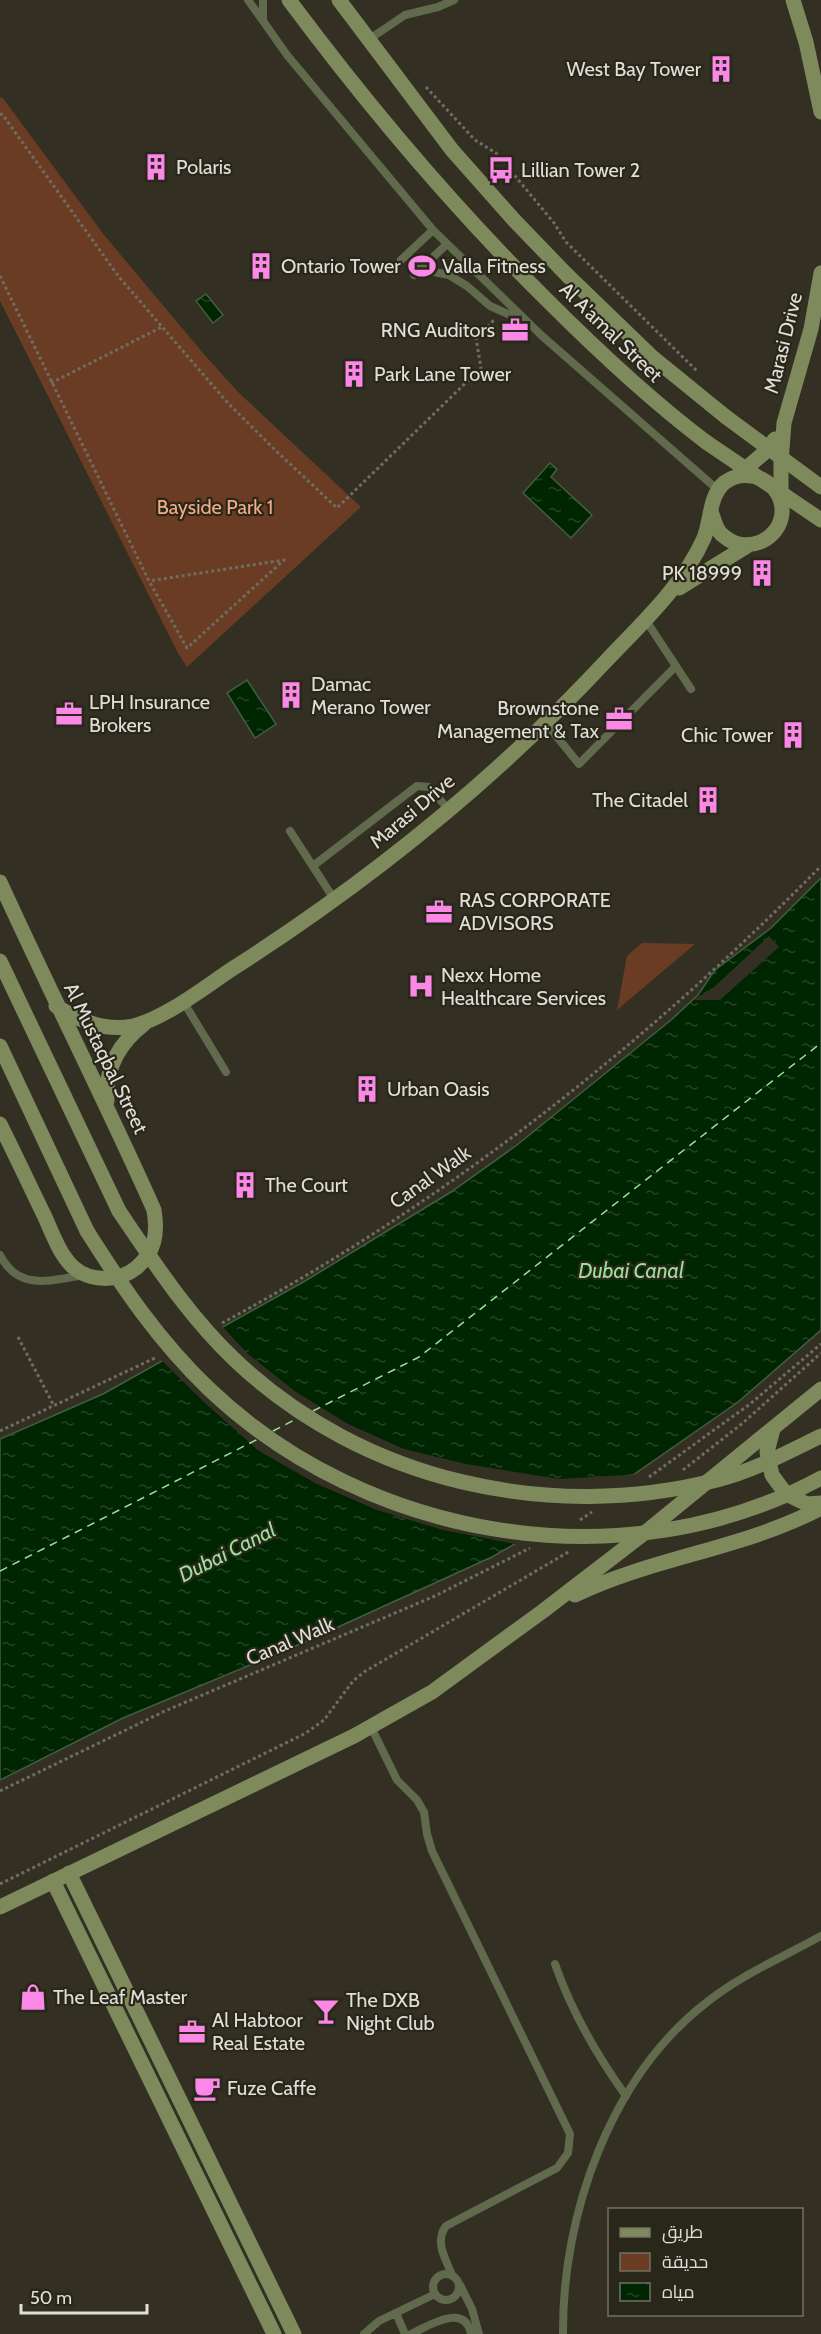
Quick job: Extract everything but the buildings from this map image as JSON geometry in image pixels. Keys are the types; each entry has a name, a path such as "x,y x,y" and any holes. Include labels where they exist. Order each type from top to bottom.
{"street":[{"name":"Al A'amal Street","path":"290,0 416,160 509,261 615,367 670,415 706,442 821,520"},
{"name":"Al A'amal Street","path":"339,0 452,150 567,275 651,356 726,417 821,487"},
{"path":"793,0 818,78 821,112"},
{"name":"Marasi Drive","path":"781,501 784,423 811,329 821,273"},
{"name":"Marasi Drive","path":"736,477 764,453 784,423"},
{"path":"745,475 764,479 771,485 781,501 780,522 775,532 767,539 747,546 734,543 724,537 716,526 712,514 714,498 718,490 723,484 736,477 745,475"},
{"name":"Marasi Drive","path":"56,1006 70,1015 100,1026 133,1026 183,1001 334,899 403,847 545,722 669,594 695,557 712,514"},
{"name":"Marasi Drive","path":"669,594 747,546"},
{"name":"Al Mustaqbal Street","path":"0,882 56,1006 107,1104 154,1210 157,1228 154,1246 145,1261 131,1272 108,1279 86,1275"},
{"path":"0,961 119,1211 186,1309 258,1380 326,1428 384,1457 427,1473 472,1485 536,1495 573,1497 647,1494 719,1479 821,1436"},
{"name":"Marasi Drive","path":"107,1104 107,1083 112,1063 127,1039 148,1020"},
{"path":"0,1046 87,1231 118,1281 155,1331 195,1375 239,1415 270,1439 338,1479 411,1509 487,1528 555,1536 605,1536 683,1527 722,1519 794,1492 821,1478"},
{"path":"0,1124 60,1249 73,1267 86,1275"},
{"path":"0,1907 371,1727 432,1692 543,1611 821,1389"},
{"path":"773,1429 767,1452 772,1475 786,1494 807,1504 821,1503"},
{"path":"543,1611 612,1578 749,1538 795,1521 821,1508"},
{"path":"69,1873 294,2334"},
{"path":"52,1881 274,2334"}],"lane":[{"path":"248,0 287,55 433,230 526,321 718,490"},
{"path":"262,0 263,21"},
{"path":"368,40 405,15 438,7 454,0"},
{"path":"433,230 404,258 417,272 439,272 458,280 485,303 502,313 526,321"},
{"path":"417,272 447,244"},
{"path":"645,619 691,689"},
{"path":"545,722 579,764 676,666"},
{"path":"313,866 417,786 429,788 448,809"},
{"path":"290,831 334,899"},
{"path":"183,1001 226,1072"},
{"path":"0,1255 6,1268 23,1279 33,1281 86,1275"},
{"path":"371,1727 397,1779 417,1800 424,1812 432,1851 570,2134 568,2153 557,2168 446,2226 442,2231 440,2243 452,2275 459,2283 472,2309 479,2334"},
{"path":"563,2334 563,2304 568,2261 577,2218 606,2135 626,2096 649,2061 676,2030 707,2001 821,1936"},
{"path":"555,1964 585,2034 626,2096"},
{"path":"452,2275 446,2274 436,2278 435,2294 449,2301 458,2294 459,2283"},
{"path":"367,2333 380,2321 435,2294"},
{"path":"396,2313 405,2334"},
{"path":"411,2334 448,2317 464,2321 470,2328 471,2334"}],"path":[{"path":"423,84 475,140 496,153 554,223 566,242 704,378"},
{"path":"0,114 119,277 227,402 337,508 481,368 476,338 502,313"},
{"path":"0,276 149,581 188,648 284,560 149,581"},
{"path":"51,383 162,327"},
{"name":"Canal Walk","path":"215,1327 326,1264 395,1220 528,1127 655,1024 717,969 821,866"},
{"path":"18,1336 54,1406"},
{"path":"644,1480 741,1411 821,1344"},
{"path":"0,1431 164,1353"},
{"path":"682,1470 744,1422 821,1353"},
{"path":"573,1524 600,1508"},
{"name":"Canal Walk","path":"0,1791 165,1711 435,1596 537,1544"},
{"path":"0,1884 306,1733 324,1720 353,1681 364,1672 573,1549"}],"green space":[{"name":"Bayside Park 1","path":"2,97 104,235 203,353 237,391 361,507 187,667 0,301 0,98"},
{"path":"642,943 695,944 617,1010 627,956"}],"water":[{"path":"206,294 223,315 213,323 196,301"},
{"path":"550,463 557,469 551,477 592,515 571,538 523,493"},
{"path":"247,680 276,724 255,738 227,693"},
{"name":"Dubai Canal","path":"821,878 821,1330 738,1402 620,1484 492,1557 305,1642 123,1718 0,1780 0,1439 103,1394 305,1281 451,1192 517,1145 671,1020 698,995 715,970 771,928"}],"pier":[{"path":"769,936 779,947 720,1000 693,1000 714,987"},
{"path":"221,1325 248,1354 296,1392 348,1424 404,1449 466,1464 559,1479 640,1474 622,1487 520,1545 443,1530 377,1510 317,1484 259,1451 160,1359"}],"ferry route":[{"path":"313,1411 419,1357 821,1043"},
{"path":"273,1431 298,1418"},
{"path":"0,1571 258,1439"}],"place":[{"name":"West Bay Tower","path":"721,69"},
{"name":"Polaris","path":"156,167"},
{"name":"Lillian Tower 2","path":"501,170"},
{"name":"Ontario Tower","path":"261,266"},
{"name":"Valla Fitness","path":"422,266"},
{"name":"RNG Auditors","path":"515,330"},
{"name":"Park Lane Tower","path":"354,374"},
{"name":"PK 18999","path":"762,573"},
{"name":"Damac Merano Tower","path":"291,695"},
{"name":"LPH Insurance Brokers","path":"69,714"},
{"name":"Brownstone Management & Tax","path":"619,719"},
{"name":"Chic Tower","path":"793,735"},
{"name":"The Citadel","path":"708,800"},
{"name":"RAS CORPORATE ADVISORS","path":"439,912"},
{"name":"Nexx Home Healthcare Services","path":"421,986"},
{"name":"Urban Oasis","path":"367,1089"},
{"name":"The Court","path":"245,1185"},
{"name":"The Leaf Master","path":"33,1997"},
{"name":"The DXB Night Club","path":"326,2011"},
{"name":"Al Habtoor Real Estate","path":"192,2032"},
{"name":"Fuze Caffe","path":"207,2088"}]}
